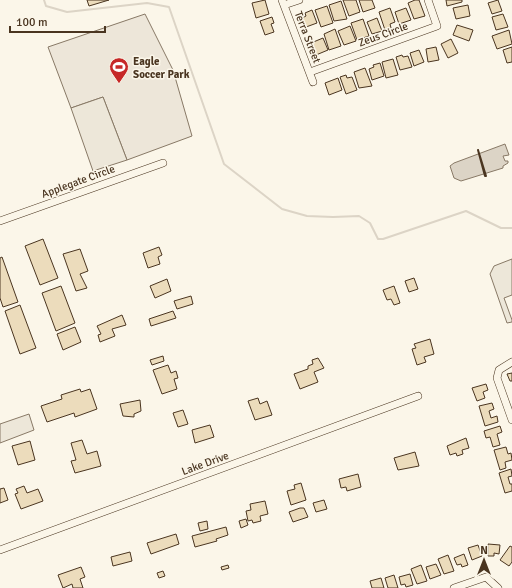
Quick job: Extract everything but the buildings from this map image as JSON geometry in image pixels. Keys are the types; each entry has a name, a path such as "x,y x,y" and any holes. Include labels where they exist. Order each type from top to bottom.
{"street":[{"path":"283,3 299,0"},
{"name":"Zeus Circle","path":"310,72 437,26 428,0"},
{"name":"Terra Street","path":"283,3 313,82"},
{"name":"Applegate Circle","path":"0,220 164,163"},
{"path":"512,362 499,370 497,378 512,420"},
{"name":"Lake Drive","path":"0,550 418,396"},
{"path":"454,588 486,577 498,588"}],"shaded area":[{"name":"Eagle Soccer Park","path":"145,14 173,70 192,136 127,160 103,97 71,108 48,47"},
{"path":"103,97 127,160 93,171 71,108"},
{"path":"505,144 509,155 503,156 505,161 508,161 508,163 503,166 503,168 461,181 454,178 450,166 454,163"},
{"path":"512,259 512,295 504,298 512,320 512,322 507,323 490,274 494,266"},
{"path":"29,414 34,430 0,443 0,424"}],"waterway":[{"path":"44,0 46,6 67,12 147,3 169,7 224,164 282,209 307,216 359,216 370,223 378,239 383,239 466,211 501,228 512,228"}],"wall":[{"path":"478,150 486,176 485,176 478,150"}],"place":[{"name":"Eagle Soccer Park","path":"119,84"}]}
